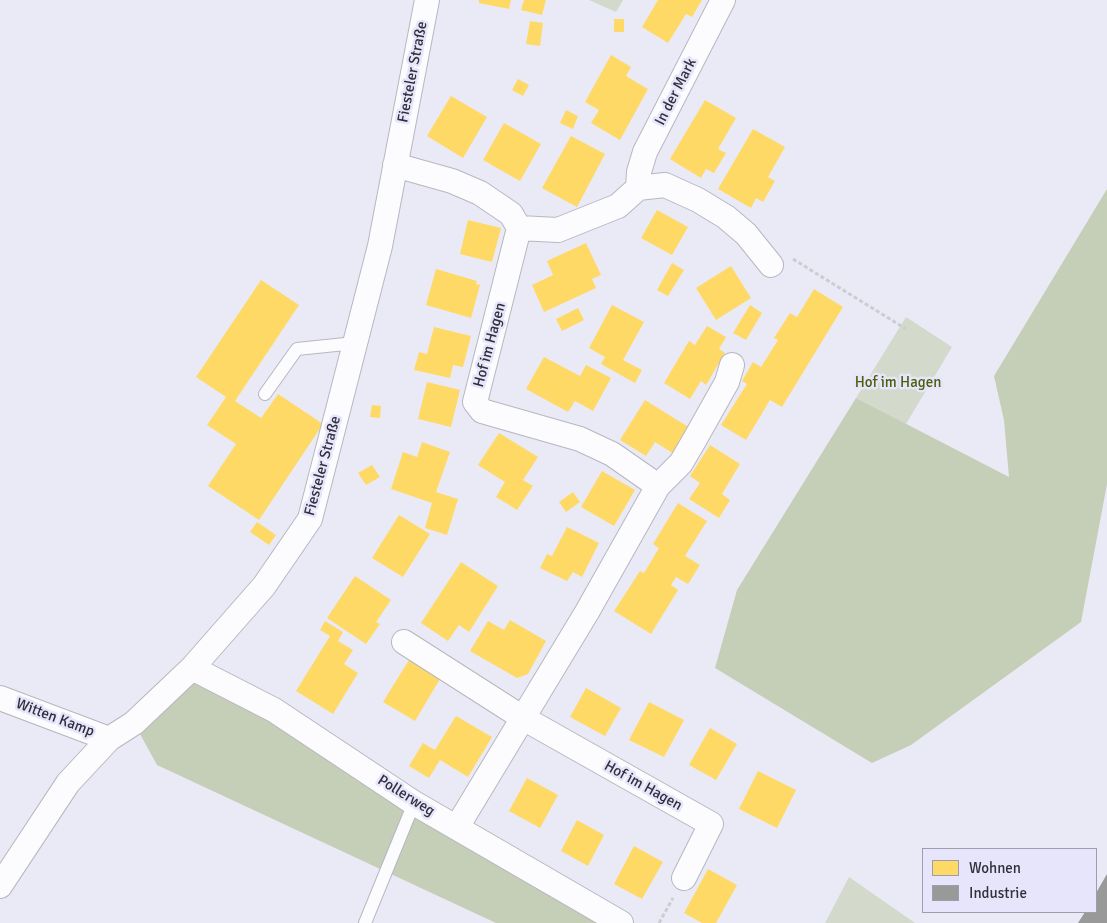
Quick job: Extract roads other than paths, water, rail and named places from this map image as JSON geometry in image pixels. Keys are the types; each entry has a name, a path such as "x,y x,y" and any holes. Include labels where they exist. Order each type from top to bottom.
{"street":[{"name":"Fiesteler Straße","path":"0,886 68,782 109,739 134,723 192,668 264,586 310,519 380,246 427,0"},
{"name":"In der Mark","path":"638,188 639,172 645,152 723,0"},
{"path":"395,165 452,181 480,193 511,214 519,228 558,230 618,206 638,188 664,185 698,200 733,222 781,261"},
{"name":"Hof im Hagen","path":"519,228 475,402 482,411 491,415 580,439 596,446 612,454 658,486"},
{"path":"457,827 587,612 658,486 681,463 726,382 732,366"},
{"name":"Hof im Hagen","path":"404,642 522,718 711,824 684,878"},
{"name":"Pollerweg","path":"192,668 274,710 414,803 621,923"},
{"name":"Witten Kamp","path":"0,698 109,739"}],"lane":[{"path":"265,394 297,349 355,343"},
{"path":"365,923 414,803"}]}
